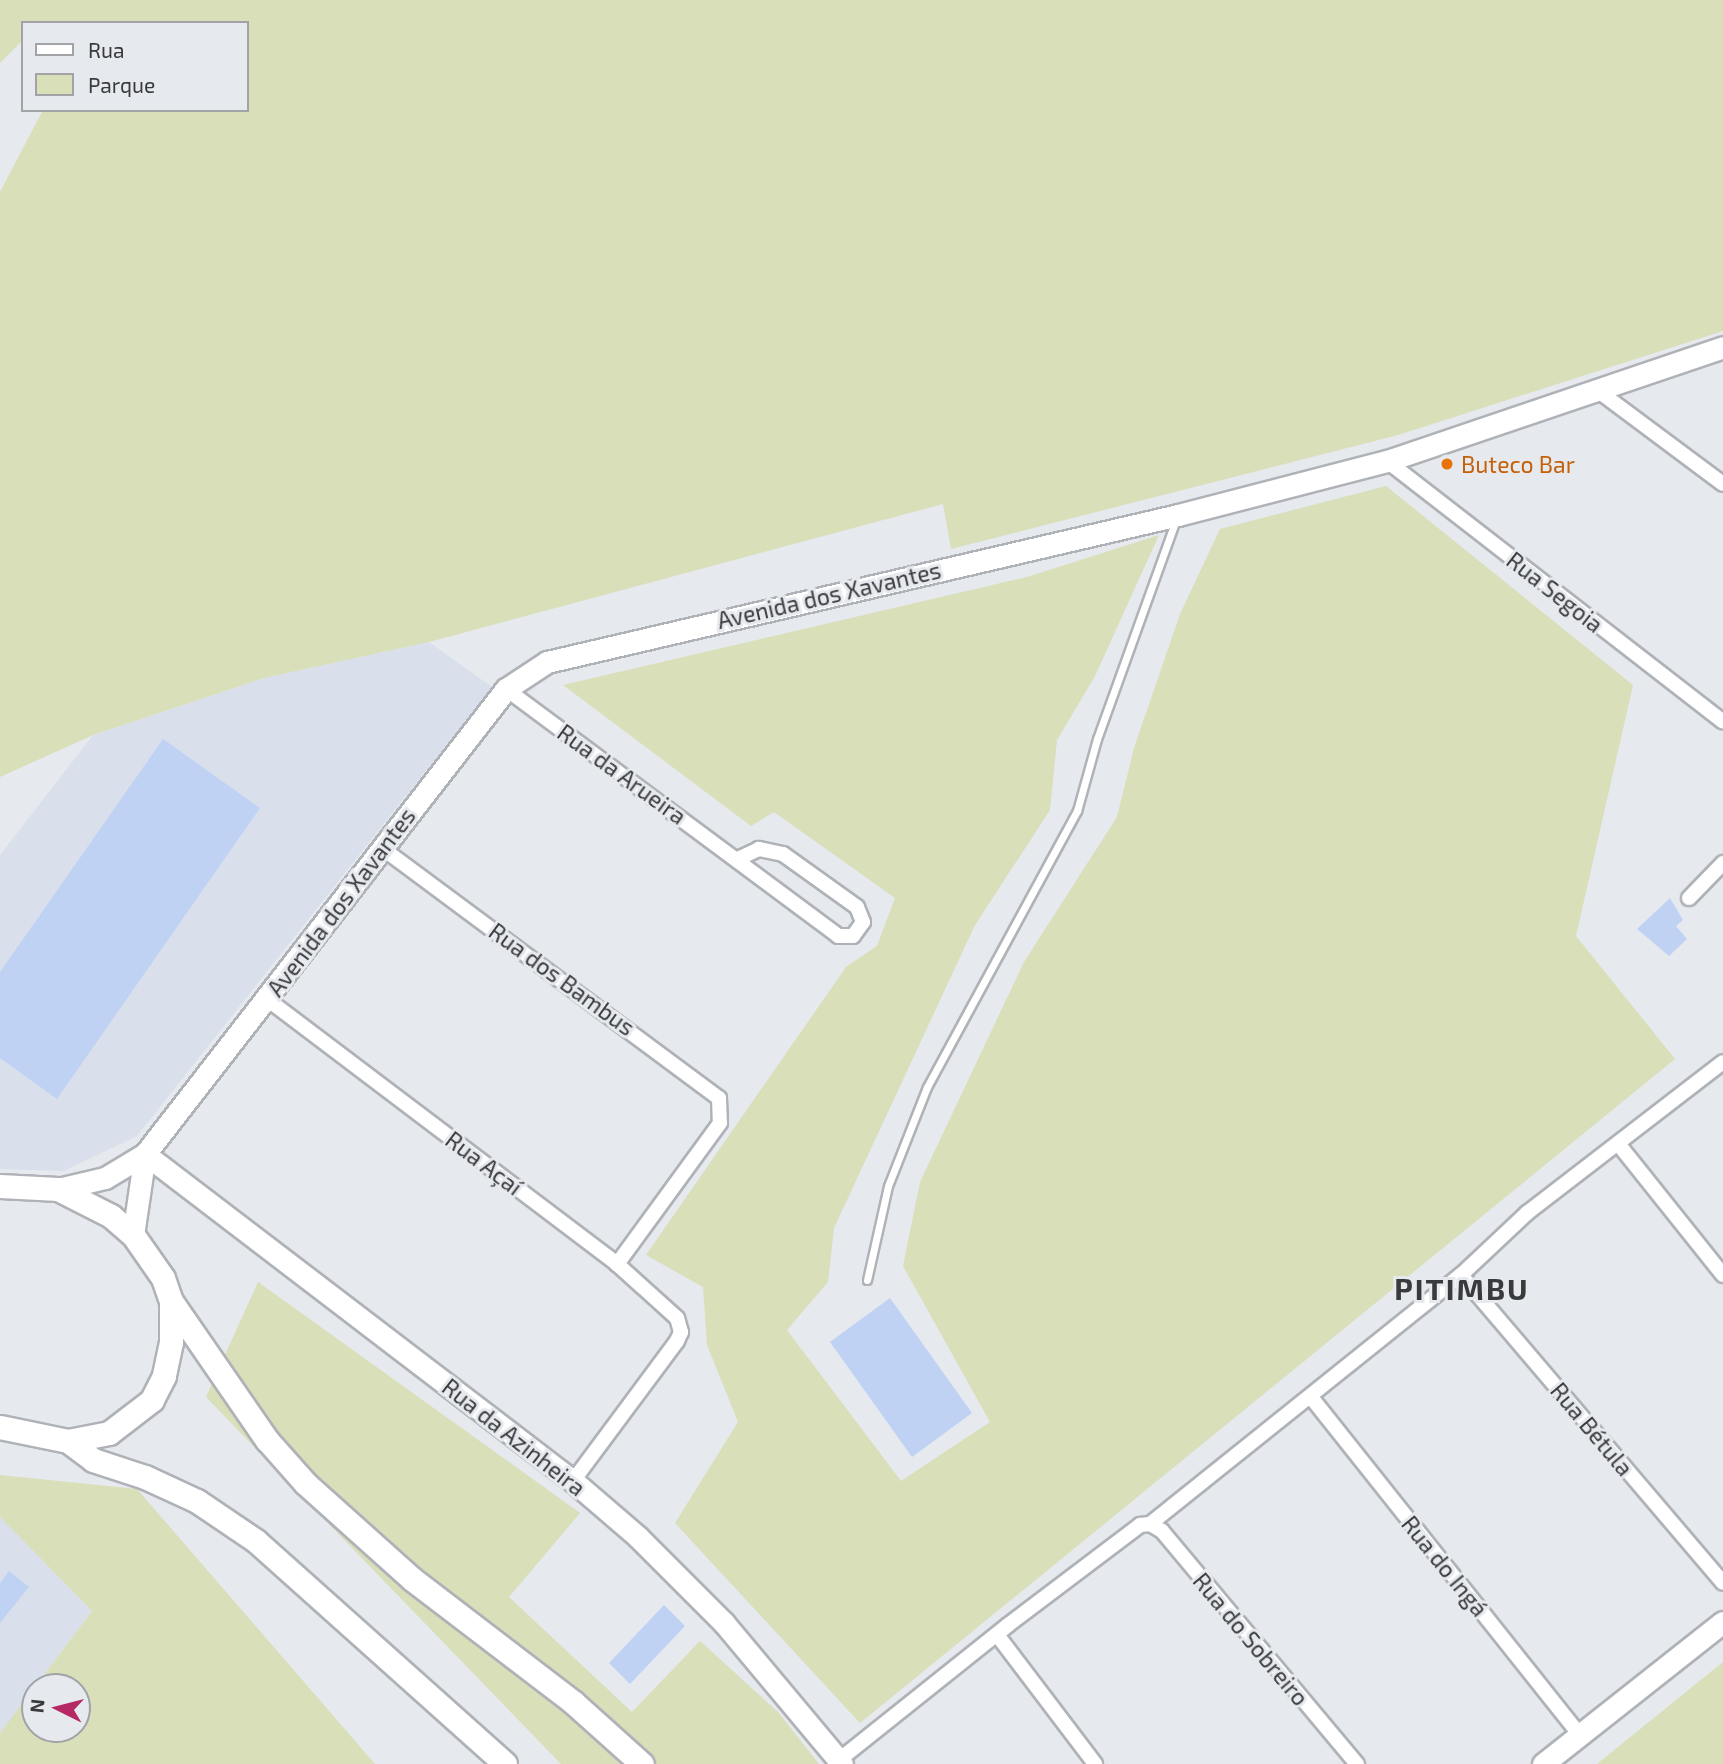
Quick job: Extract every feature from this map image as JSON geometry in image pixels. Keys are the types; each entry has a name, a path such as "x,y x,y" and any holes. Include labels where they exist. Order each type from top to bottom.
{"main road":[{"name":"Avenida dos Xavantes","path":"58,1189 105,1178 145,1154 506,690 547,662 601,647 1178,515 1387,461 1723,347"},
{"path":"134,1235 145,1154"},
{"name":"Rua da Azinheira","path":"145,1154 572,1480 638,1537 724,1623 840,1762"},
{"path":"0,1186 58,1189 111,1216 134,1235 152,1255 170,1301 267,1440 305,1483 412,1579 574,1703 642,1764"},
{"path":"4,1431 68,1441 109,1433 152,1400 164,1376 171,1342 170,1301"},
{"path":"68,1441 93,1460 169,1486 236,1527 505,1764"},
{"path":"1544,1764 1723,1622"}],"street":[{"path":"1597,390 1723,484"},
{"name":"Rua Segoia","path":"1387,461 1723,722"},
{"name":"Rua da Arueira","path":"506,690 738,859 838,936 853,936 858,930 862,915 857,907 783,854 759,849 738,859"},
{"name":"Rua dos Bambus","path":"382,848 705,1084 719,1098 720,1123 617,1264"},
{"path":"1689,898 1723,863"},
{"name":"Rua Açaí","path":"267,999 617,1264 677,1318 681,1332 677,1341 572,1480"},
{"path":"840,1762 998,1636 1311,1396 1461,1275 1527,1213 1620,1146 1723,1062"},
{"path":"1620,1146 1723,1275"},
{"name":"Rua Bétula","path":"1461,1275 1723,1583"},
{"name":"Rua do Ingá","path":"1311,1396 1580,1735"},
{"name":"Rua do Sobreiro","path":"1145,1524 1162,1531 1357,1764"},
{"path":"998,1636 1095,1764"}],"lane":[{"path":"867,1280 888,1186 927,1087 1077,811 1097,739 1178,515"}],"shaded area":[{"path":"429,642 492,687 137,1136 64,1171 0,1169 0,855 93,735 264,678"},
{"path":"0,1517 92,1611 45,1673 21,1673 21,1705 0,1733"}],"green space":[{"path":"0,0 1723,0 1723,331 1398,435 951,549 943,504 429,642 264,678 93,735 0,777 0,192 42,112 248,112 248,21 21,21 21,42 0,63"},
{"path":"1386,486 1633,685 1576,936 1675,1059 860,1723 675,1523 738,1422 707,1345 703,1287 646,1255 846,967 877,946 895,898 774,812 751,826 563,685 1027,577 1159,535 1095,676 1057,740 1050,810 975,925 834,1228 828,1282 787,1330 901,1481 990,1422 903,1266 920,1182 1024,962 1117,817 1134,748 1180,614 1220,529"},
{"path":"258,1282 580,1513 509,1597 632,1712 700,1641 778,1712 819,1764 561,1764 206,1397"},
{"path":"0,1475 137,1489 375,1764 0,1764 0,1733 21,1705 21,1743 91,1743 91,1673 45,1673 92,1611 0,1517"},
{"path":"1723,1662 1723,1764 1597,1764"}],"building":[{"path":"163,739 260,808 57,1099 0,1058 0,972"},
{"path":"1670,898 1683,920 1676,926 1687,939 1669,956 1637,929"},
{"path":"890,1298 972,1413 912,1457 830,1342"},
{"path":"9,1571 29,1587 0,1623 0,1583"},
{"path":"664,1605 685,1626 630,1684 609,1663"}],"place":[{"name":"Buteco Bar","path":"1447,464"}],"district":[{"name":"PITIMBU","path":"1462,1288"}]}
